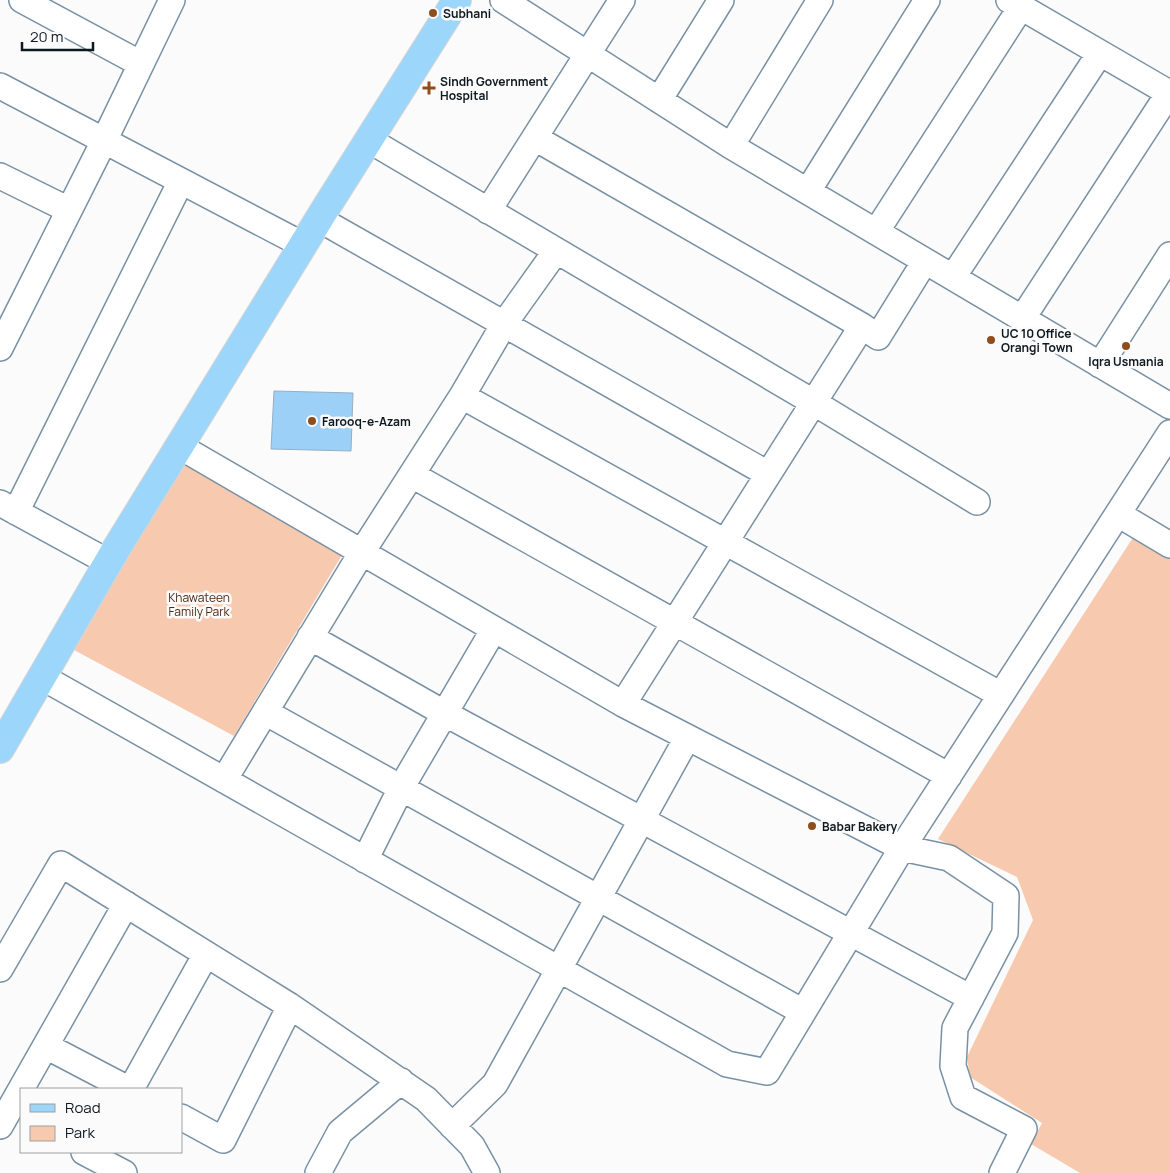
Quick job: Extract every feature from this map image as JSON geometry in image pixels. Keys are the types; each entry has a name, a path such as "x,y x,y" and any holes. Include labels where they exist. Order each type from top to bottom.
{"main road":[{"path":"0,749 108,562 319,219 458,0"}],"street":[{"path":"22,0 141,64"},
{"path":"0,348 104,141 172,0"},
{"path":"503,0 731,146 1170,406"},
{"path":"488,211 589,55 622,0"},
{"path":"659,100 720,0"},
{"path":"731,146 820,0"},
{"path":"808,191 927,0"},
{"path":"876,232 1015,3 1170,92 1022,319"},
{"path":"953,277 1100,53"},
{"path":"0,86 303,245"},
{"path":"535,138 878,337 925,261"},
{"path":"369,140 814,402 977,502"},
{"path":"0,176 69,210"},
{"path":"108,562 8,507 181,181"},
{"path":"319,219 768,474"},
{"path":"224,780 362,552 462,396 504,324 556,251"},
{"path":"1100,365 1170,255"},
{"path":"623,704 862,326"},
{"path":"462,396 1001,695"},
{"path":"42,677 727,1064 767,1072 902,848 1170,433"},
{"path":"179,446 623,704 902,848 949,858 1006,896 1005,933 954,1028 954,1066 963,1097 1024,1129 1002,1173"},
{"path":"412,475 949,776"},
{"path":"1118,514 1170,546"},
{"path":"366,860 401,788 494,630"},
{"path":"310,637 444,713 971,998"},
{"path":"265,712 803,1012"},
{"path":"452,1126 495,1084 687,738"},
{"path":"0,969 61,864 290,1006 426,1098 472,1146 487,1173"},
{"path":"25,1088 46,1046 126,904"},
{"path":"131,1088 206,954"},
{"path":"182,1119 223,1140 290,1006"},
{"path":"46,1046 128,1088"},
{"path":"318,1173 340,1132 401,1081"},
{"path":"10,1119 20,1099"},
{"path":"86,1153 124,1173"}],"green space":[{"name":"Khawateen Family Park","path":"179,446 348,545 234,736 61,643"},
{"path":"1134,536 1170,558 1170,1173 1080,1173 1031,1144 1042,1123 970,1077 967,1057 1033,920 1017,877 938,839"}],"building":[{"name":"Farooq-e-Azam","path":"274,391 353,393 351,451 271,449"}],"place":[{"name":"Subhani","path":"433,13"},
{"name":"Sindh Government Hospital","path":"429,88"},
{"name":"UC 10 Office Orangi Town","path":"991,340"},
{"name":"Iqra Usmania","path":"1126,346"},
{"name":"Farooq-e-Azam","path":"312,421"},
{"name":"Babar Bakery","path":"812,826"}]}
